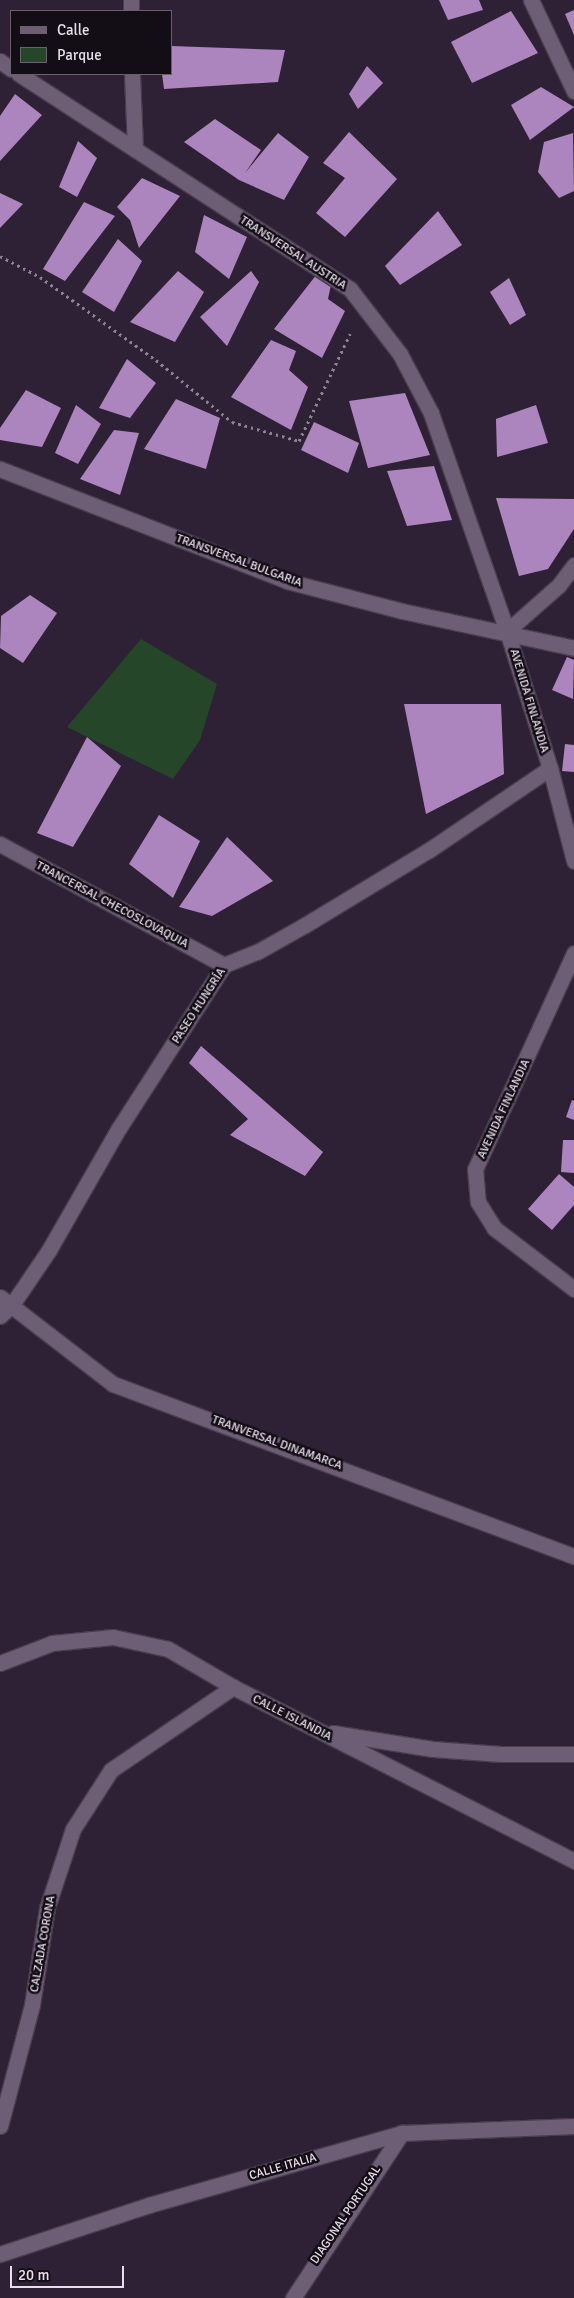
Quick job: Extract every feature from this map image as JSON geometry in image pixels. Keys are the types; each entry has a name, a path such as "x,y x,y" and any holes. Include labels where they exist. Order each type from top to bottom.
{"street":[{"path":"531,0 574,91"},
{"name":"TRANSVERSAL AUSTRIA","path":"21,75 350,289 400,354 431,413 507,632"},
{"path":"132,75 135,149"},
{"name":"TRANSVERSAL BULGARIA","path":"0,469 287,581 402,611 507,632 574,648"},
{"path":"507,632 559,585 574,565"},
{"name":"AVENIDA FINLANDIA","path":"507,632 550,768 574,861"},
{"name":"PASEO HUNGRÍA","path":"4,1306 49,1250 119,1128 224,965 257,952 306,925 429,850 550,768"},
{"name":"TRANCERSAL CHECOSLOVAQUIA","path":"0,844 224,965"},
{"name":"AVENIDA FINLANDIA","path":"574,953 475,1170 478,1202 494,1228 574,1289"},
{"name":"TRANVERSAL DINAMARCA","path":"4,1306 113,1384 574,1556"},
{"name":"CALLE ISLANDIA","path":"0,1663 52,1643 113,1637 168,1649 233,1687 317,1731 574,1861"},
{"name":"CALZADA CORONA","path":"0,2126 32,2005 47,1908 72,1829 111,1770 233,1687"},
{"path":"317,1731 432,1750 501,1754 574,1754"},
{"name":"CALLE ITALIA","path":"0,2254 149,2205 402,2133 574,2126"},
{"name":"DIAGONAL PORTUGAL","path":"293,2298 402,2133"}],"path":[{"path":"0,256 40,277 148,354 232,422 299,441 363,306"}],"green space":[{"path":"141,639 217,684 200,740 173,779 67,727"}],"building":[{"path":"439,0 479,0 483,10 448,20"},
{"path":"574,10 574,35 565,14"},
{"path":"511,11 538,53 472,83 451,42"},
{"path":"172,46 285,50 278,82 164,89 162,75 172,75"},
{"path":"367,66 383,83 358,109 349,94"},
{"path":"541,87 574,107 530,140 511,105"},
{"path":"15,94 42,115 0,161 0,116"},
{"path":"215,119 261,150 245,173 278,133 309,157 284,200 239,180 184,142"},
{"path":"349,132 397,179 345,237 316,213 345,178 323,163"},
{"path":"573,133 574,191 559,198 538,172 544,142"},
{"path":"78,141 97,158 77,197 59,187"},
{"path":"142,178 180,196 139,248 130,220 117,207"},
{"path":"0,193 23,204 0,228"},
{"path":"84,202 115,216 65,281 43,269"},
{"path":"438,211 462,245 400,285 385,266"},
{"path":"204,215 247,237 229,279 195,252"},
{"path":"118,239 142,261 114,312 82,292"},
{"path":"178,271 204,292 175,342 130,322"},
{"path":"251,271 259,282 227,346 200,317"},
{"path":"317,274 332,280 328,299 345,311 322,358 274,329"},
{"path":"509,278 526,315 510,325 490,292"},
{"path":"271,340 296,351 289,370 308,387 291,430 231,397"},
{"path":"127,359 156,383 130,418 99,408"},
{"path":"26,390 61,408 42,447 0,440 0,428"},
{"path":"405,393 430,455 368,468 349,401"},
{"path":"176,399 220,418 206,469 144,449"},
{"path":"76,405 101,424 78,464 55,453"},
{"path":"536,405 548,443 497,457 496,419"},
{"path":"314,422 359,443 348,473 301,450"},
{"path":"114,430 139,433 120,495 80,479"},
{"path":"434,466 452,520 407,526 387,471"},
{"path":"496,498 574,499 574,529 548,569 519,576"},
{"path":"30,595 57,613 23,663 0,648 1,616"},
{"path":"567,657 574,660 573,699 552,690"},
{"path":"404,704 501,704 504,774 426,814"},
{"path":"87,737 121,766 73,847 37,833"},
{"path":"565,744 574,745 574,772 562,771"},
{"path":"159,815 200,841 173,898 129,864"},
{"path":"227,837 273,881 212,916 179,907"},
{"path":"201,1046 323,1152 305,1176 230,1135 248,1119 189,1063"},
{"path":"572,1100 574,1101 574,1120 566,1117"},
{"path":"563,1140 574,1140 574,1173 561,1172"},
{"path":"559,1174 574,1187 574,1205 552,1230 528,1209"}]}
